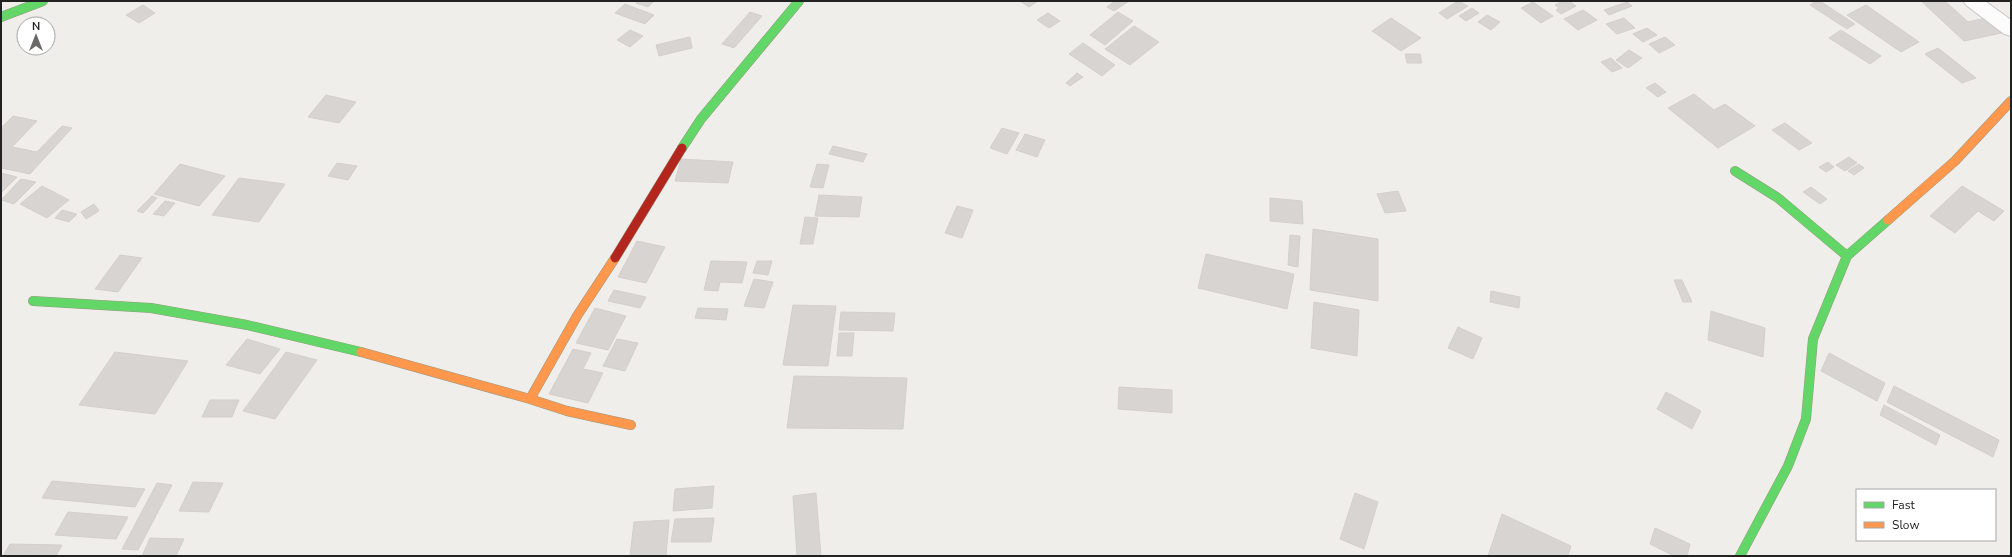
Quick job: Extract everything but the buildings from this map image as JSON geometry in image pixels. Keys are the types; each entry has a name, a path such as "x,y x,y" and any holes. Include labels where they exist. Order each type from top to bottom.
{"street":[{"path":"1,17 43,1"},
{"path":"530,399 577,316 623,246 666,172 701,119 799,1"},
{"path":"1972,1 2011,29"},
{"path":"1740,556 1788,466 1806,419 1813,339 1847,256 1956,160 2011,101"},
{"path":"1735,171 1778,198 1847,256"},
{"path":"33,300 150,308 270,330 395,359 567,411 632,425"}],"traffic: fast":[{"path":"1,17 43,1"},
{"path":"682,148 701,119 799,1"},
{"path":"1735,171 1778,198 1847,256 1888,220"},
{"path":"1740,556 1788,466 1806,419 1813,339 1847,256"},
{"path":"33,301 151,308 247,325 361,352"}],"traffic: slow":[{"path":"1888,220 1955,161 2011,101"},
{"path":"615,258 577,316 530,399 567,411 631,425"},
{"path":"361,352 530,399"}],"traffic: jam":[{"path":"615,258 682,148"}]}
